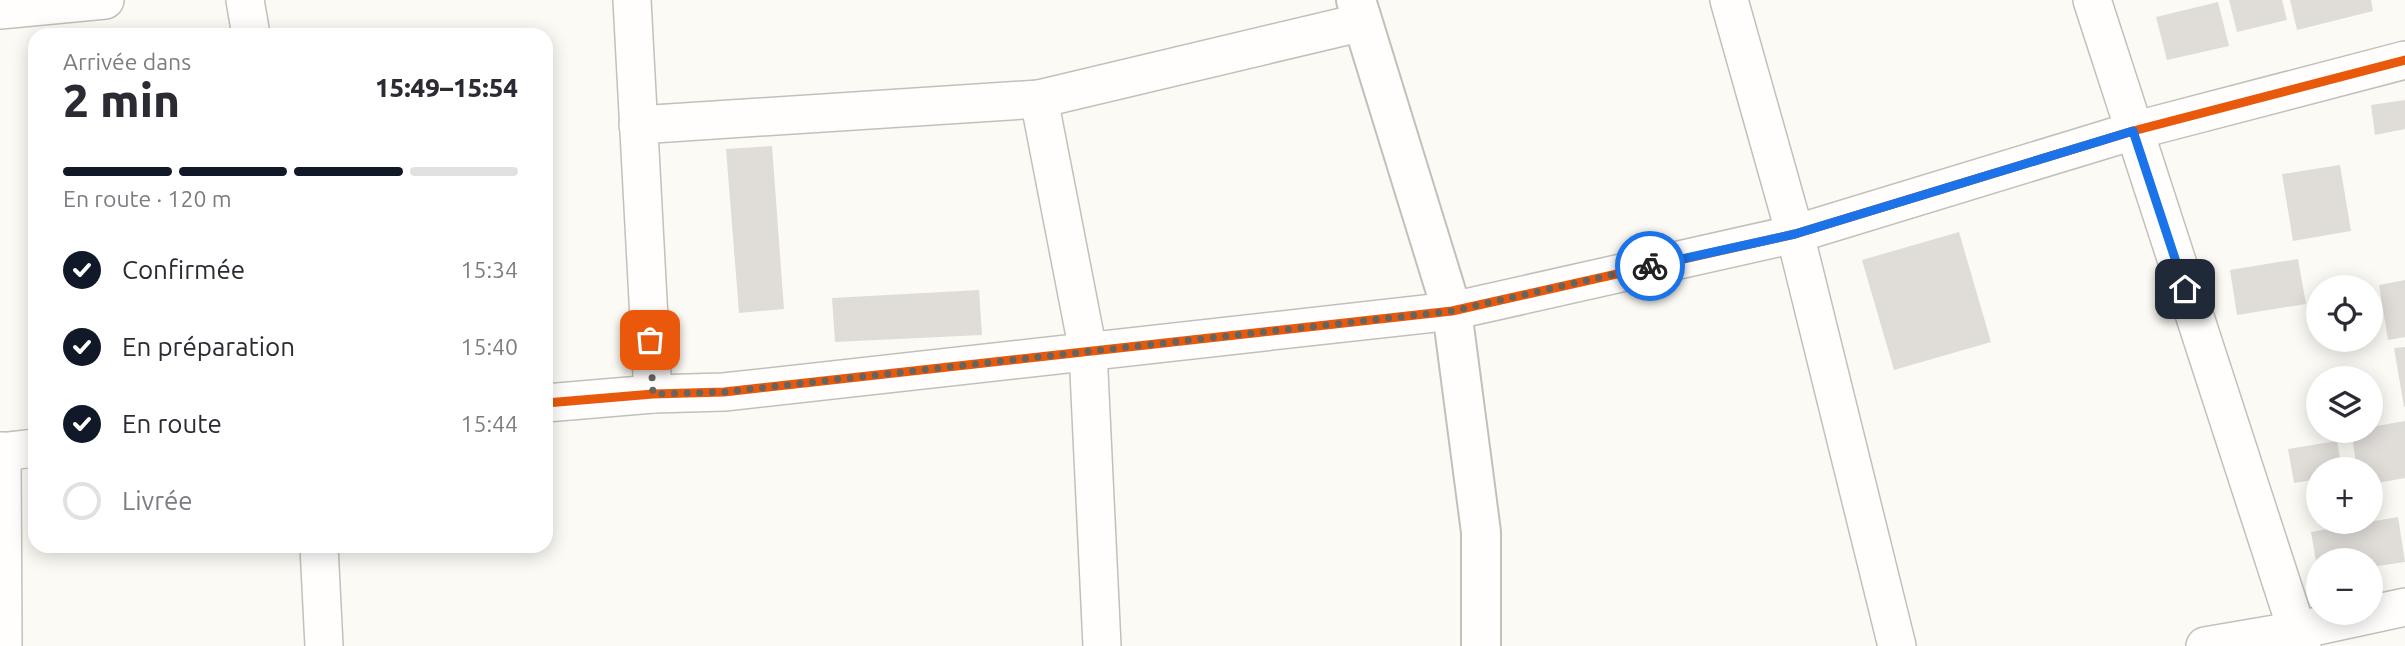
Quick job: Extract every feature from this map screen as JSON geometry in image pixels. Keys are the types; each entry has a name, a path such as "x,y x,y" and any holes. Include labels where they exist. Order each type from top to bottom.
{"main road":[{"path":"1360,11 1452,311 1481,532 1481,646"}],"street":[{"path":"0,10 105,0"},
{"path":"245,0 250,28"},
{"path":"632,0 653,394"},
{"path":"1729,0 1795,234 1897,646"},
{"path":"2092,0 2300,638"},
{"path":"638,125 1039,99 1360,11"},
{"path":"553,402 653,394 724,392 1452,311 1795,234 2133,131 2405,60"},
{"path":"1039,99 1088,351 1102,646"},
{"path":"3,646 12,451"},
{"path":"318,553 324,646"},
{"path":"2205,646 2300,638 2405,607"}],"building":[{"path":"2229,0 2282,0 2287,20 2237,32"},
{"path":"2290,0 2371,0 2373,11 2297,30"},
{"path":"2218,2 2229,46 2167,60 2156,17"},
{"path":"2405,100 2405,129 2375,135 2371,105"},
{"path":"772,146 784,309 739,313 726,149"},
{"path":"2340,165 2351,231 2293,241 2282,174"},
{"path":"1959,232 1991,342 1894,370 1862,260"},
{"path":"2298,259 2306,304 2237,315 2230,270"},
{"path":"2405,280 2405,337 2388,340 2383,309 2383,284"},
{"path":"979,290 982,335 835,342 832,298"},
{"path":"2405,347 2405,407 2404,407 2394,348"},
{"path":"2405,421 2405,478 2383,482 2383,457 2355,457 2353,443 2383,443 2383,425"},
{"path":"2337,443 2340,457 2306,457 2306,481 2294,483 2288,449"},
{"path":"2398,517 2405,562 2383,565 2383,548 2314,548 2311,534 2383,534 2383,520"}],"cycle path":[{"path":"553,402 653,394 724,392 1452,311 1795,234 2133,131 2405,60"}],"way so far":[{"path":"650,340 653,394 724,392 1452,311 1650,266"}],"route":[{"path":"1650,266 1795,234 2133,131 2185,289"}]}
